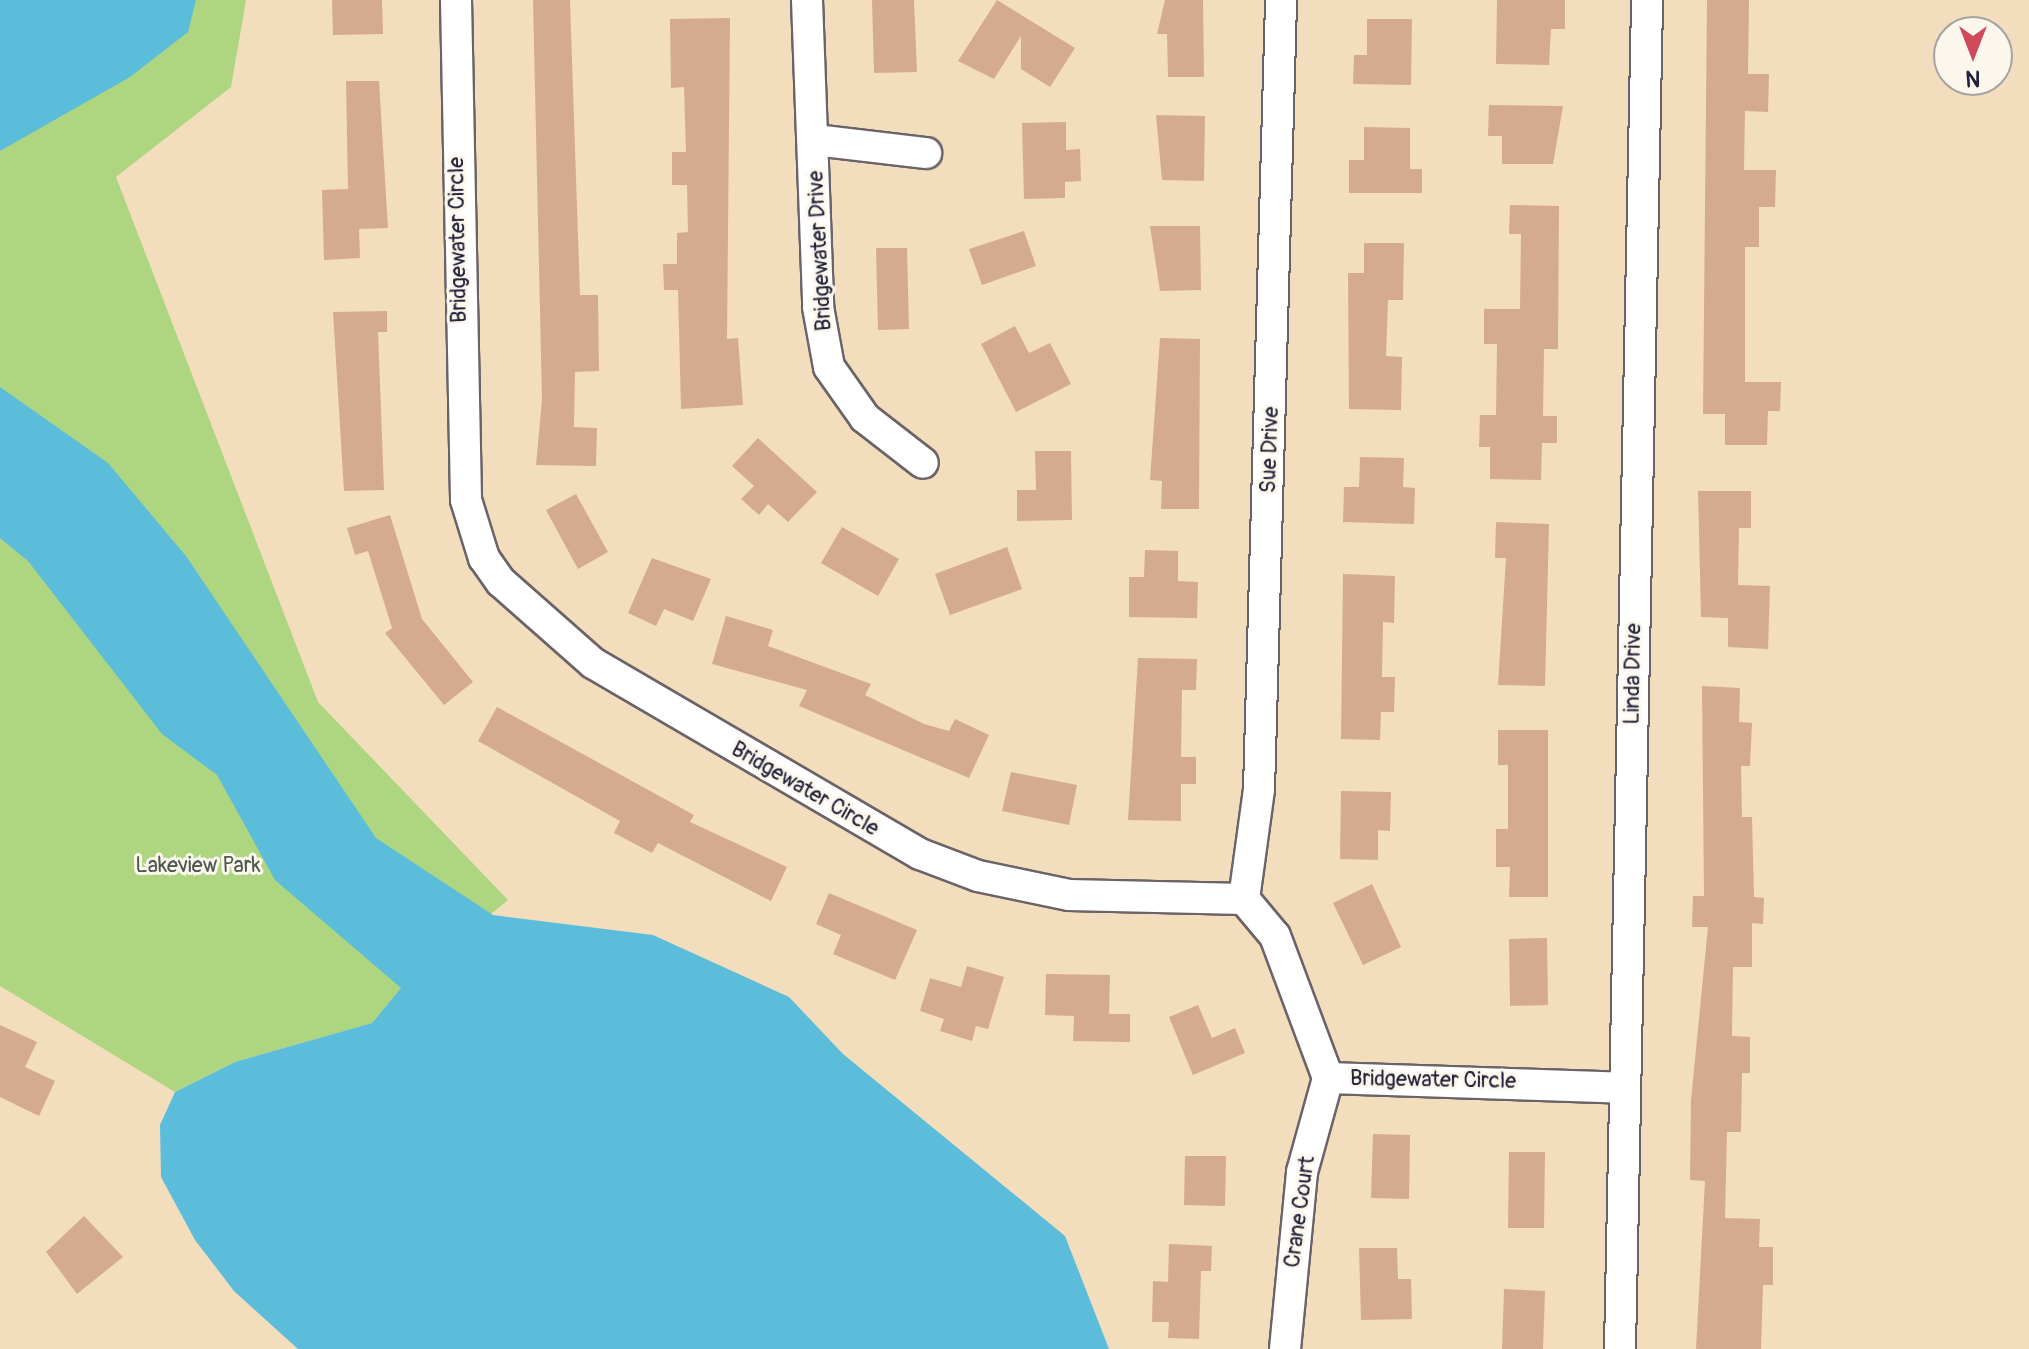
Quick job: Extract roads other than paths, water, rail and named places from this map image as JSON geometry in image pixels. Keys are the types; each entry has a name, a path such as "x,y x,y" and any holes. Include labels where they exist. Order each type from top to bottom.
{"street":[{"name":"Bridgewater Circle","path":"456,0 466,500 484,558 520,605 593,663 920,854 978,876 1069,895 1244,899 1275,936 1328,1078 1624,1088"},
{"name":"Bridgewater Drive","path":"807,0 815,140 818,307 829,367 865,418 923,463"},
{"name":"Sue Drive","path":"1244,899 1259,790 1281,0"},
{"name":"Linda Drive","path":"1620,1349 1647,0"},
{"path":"815,140 926,153"},
{"name":"Crane Court","path":"1285,1349 1302,1172 1328,1078"}],"water":[{"path":"0,0 196,0 188,32 130,77 0,151"},
{"path":"0,387 108,463 186,556 376,838 493,915 653,935 789,997 843,1054 1065,1236 1109,1349 298,1349 234,1291 195,1240 161,1177 160,1125 175,1092 235,1062 372,1023 401,988 275,880 217,775 162,734 28,561 0,538"}],"park label":[{"name":"Lakeview Park","path":"198,866"}]}
